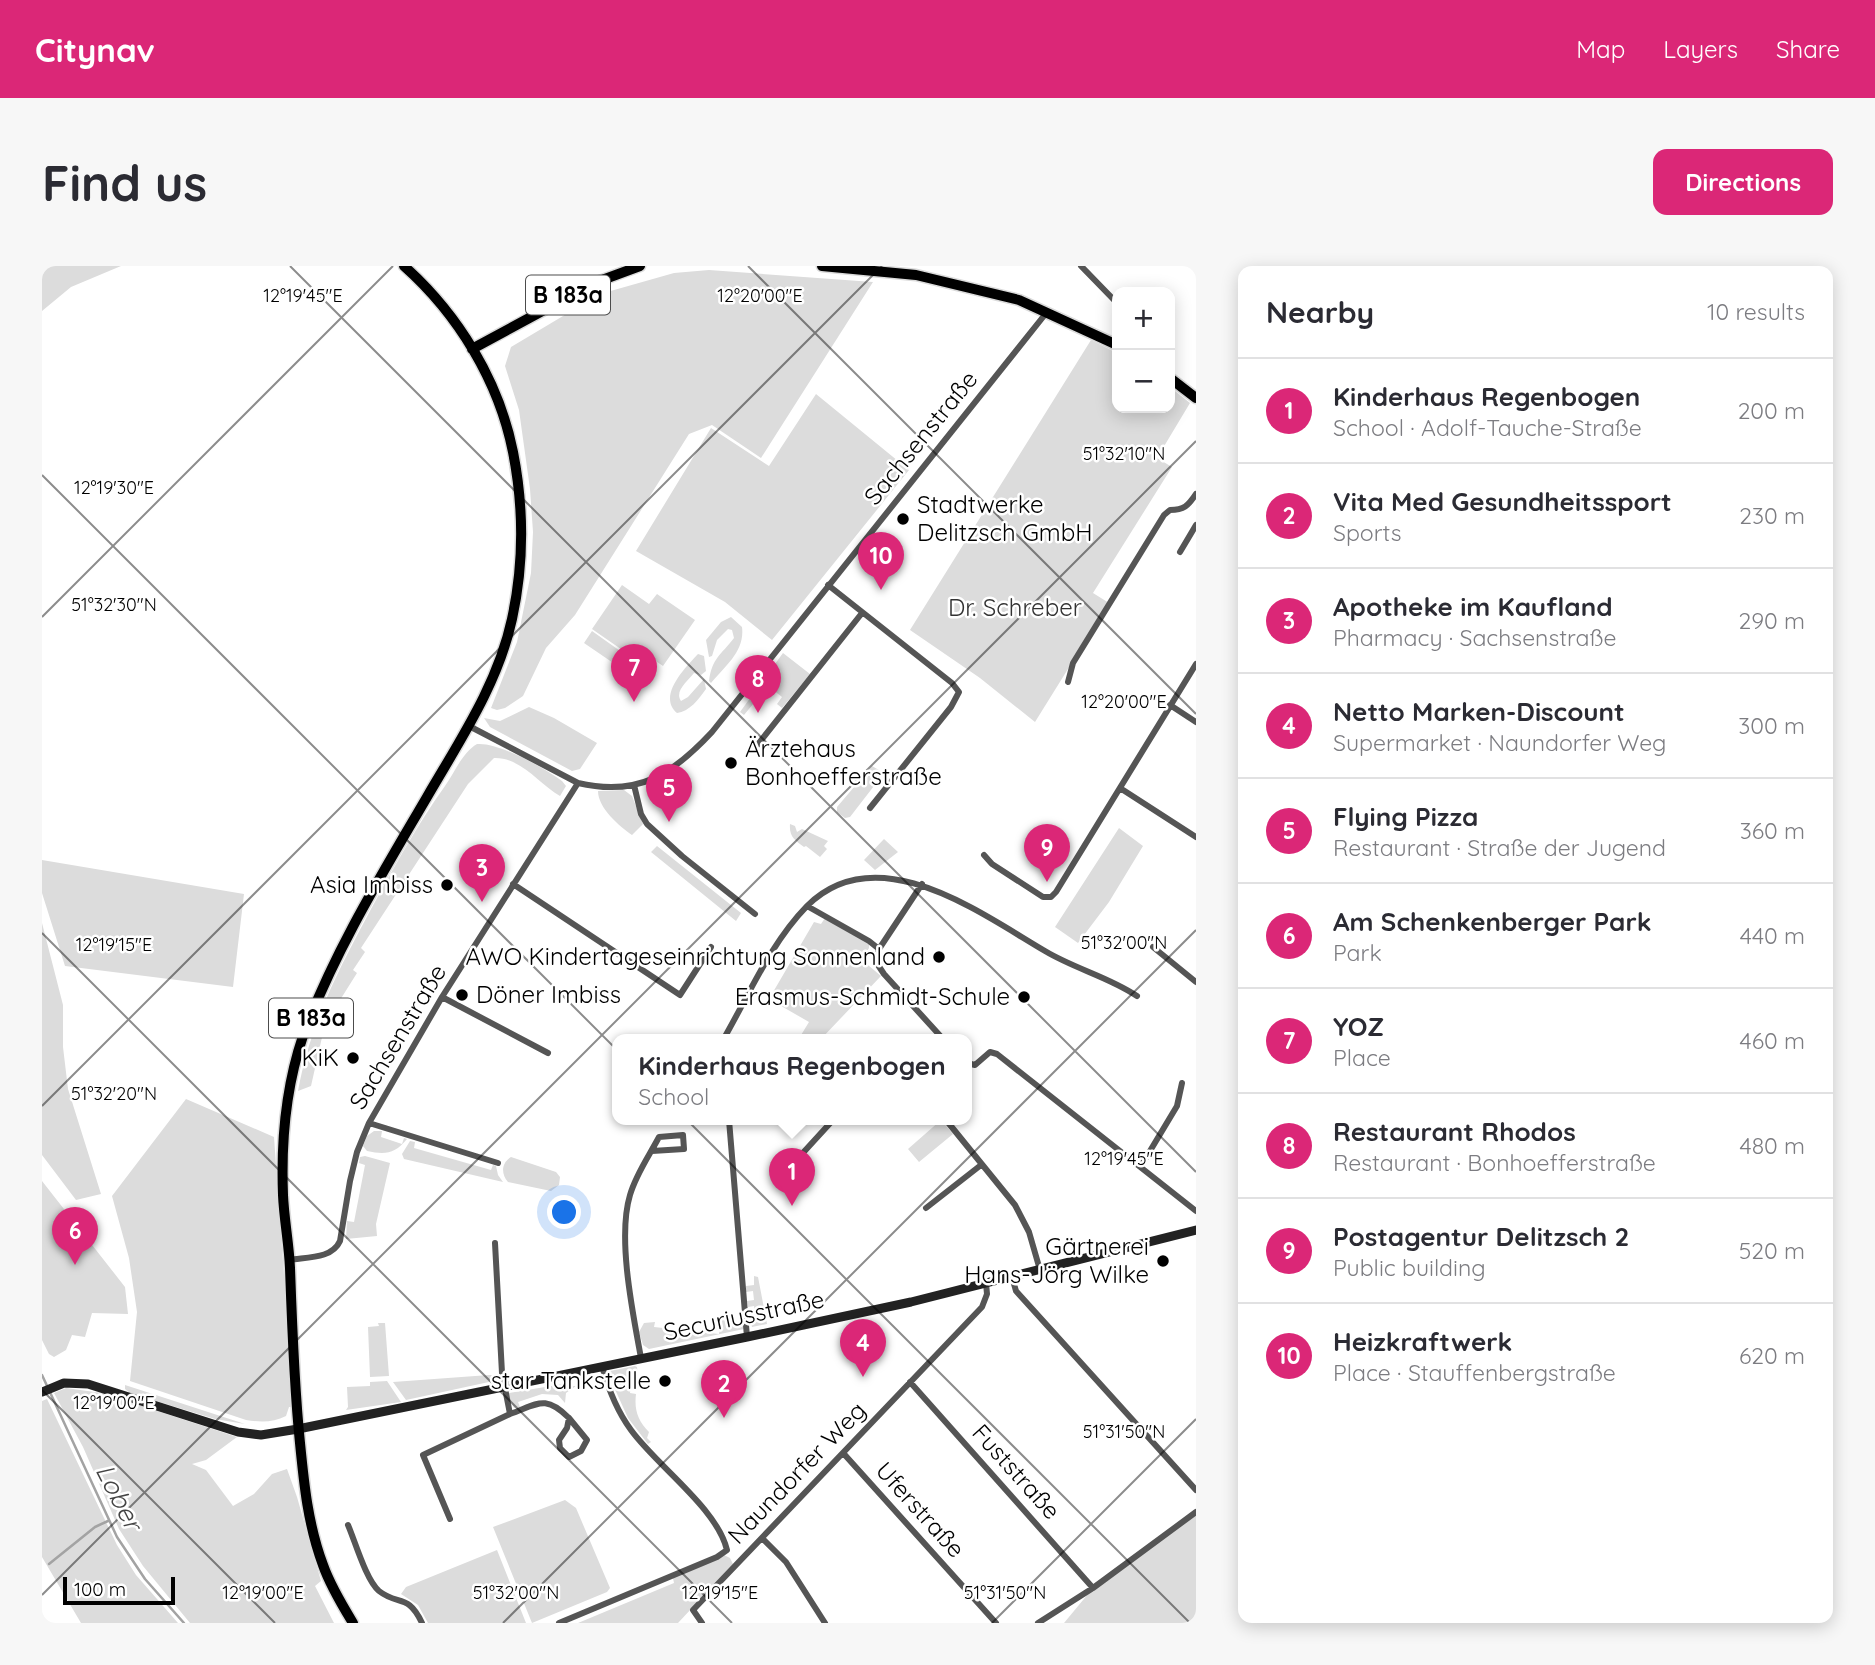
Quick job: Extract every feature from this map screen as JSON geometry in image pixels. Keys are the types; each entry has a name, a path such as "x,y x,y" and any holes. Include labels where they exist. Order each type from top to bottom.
{"main road":[{"path":"404,266 435,299 472,349"},
{"name":"B 183a","path":"353,1623 323,1566 303,1483 283,1196 287,1105 302,1040 324,984 347,937 488,690 512,621 521,548 521,517 510,440 499,403 472,349 616,269 640,266"},
{"path":"822,266 916,275 1019,300 1112,343"},
{"path":"1175,382 1196,398"}],"street":[{"path":"1081,266 1112,298"},
{"name":"Sachsenstraße","path":"469,726 578,783 594,786 634,785 664,775 688,757 712,732 1047,312"},
{"path":"1068,682 1073,663 1164,515 1170,510 1182,510 1189,506 1196,495"},
{"path":"1180,551 1196,524"},
{"path":"828,585 952,683 958,692 951,707 870,808"},
{"path":"755,748 862,613"},
{"path":"984,855 992,864 1043,897 1051,897 1196,664"},
{"path":"1170,705 1196,722"},
{"name":"Sachsenstraße","path":"289,1260 325,1254 337,1247 357,1152 369,1123 442,997 578,783"},
{"path":"634,785 641,814 647,824 682,856 755,914"},
{"path":"1120,788 1196,837"},
{"path":"726,1034 778,941 799,914 824,892 863,880 889,878 922,884 1053,956 1124,986 1137,996"},
{"path":"513,884 680,995 711,947"},
{"path":"922,884 879,949 876,962 939,1034"},
{"path":"807,906 879,949"},
{"path":"1153,947 1196,982"},
{"path":"442,997 548,1053"},
{"path":"972,1065 990,1052 997,1054 1196,1211"},
{"path":"1141,1166 1177,1106 1182,1083"},
{"path":"369,1123 498,1163"},
{"path":"729,1125 747,1337"},
{"path":"790,1167 828,1125"},
{"path":"950,1125 1015,1205 1029,1231 1040,1270"},
{"path":"641,1358 629,1294 626,1216 629,1197 638,1174 659,1137 683,1135 684,1149 652,1151"},
{"path":"926,1208 982,1165"},
{"name":"Securiusstraße","path":"42,1392 70,1382 98,1387 238,1432 261,1435 747,1337 1012,1277 1196,1230"},
{"path":"495,1242 504,1387 510,1414"},
{"path":"1012,1277 1016,1290 1196,1490"},
{"name":"Naundorfer Weg","path":"702,1623 693,1610 982,1307 987,1294 986,1283"},
{"path":"559,1623 717,1557 727,1550 724,1535 623,1419 602,1366"},
{"name":"Fuststraße","path":"910,1382 1093,1588"},
{"path":"450,1519 423,1455 510,1414 550,1402 569,1418 587,1440 581,1451 569,1457 560,1448 559,1440 567,1428 569,1418"},
{"name":"Uferstraße","path":"844,1454 996,1623"},
{"path":"1038,1623 1093,1588 1196,1513"},
{"path":"348,1525 373,1585 383,1594 410,1605 422,1623"},
{"path":"762,1538 786,1562 825,1623"}],"green space":[{"path":"42,266 121,266 71,287 42,311"},
{"path":"709,270 873,282 761,458 712,425 689,434 575,615 546,648 523,696 505,708 491,708 517,642 531,573 533,532 530,489 519,410 505,366 511,347 600,294 674,273"},
{"name":"Dr. Schreber","path":"1091,340 1112,350 1112,413 1175,413 1175,391 1190,403 1157,458 1172,467 1093,593 1109,603 1035,722 980,678 910,630"},
{"path":"816,394 909,470 772,640 725,602 636,551 711,428 769,466"},
{"path":"622,585 649,604 657,594 695,620 663,666 634,646 628,654 592,629"},
{"path":"731,617 742,627 741,643 711,683 710,673 715,662 734,638 732,630 728,629 717,640 712,656 709,657 706,640 721,622"},
{"path":"592,631 630,658 622,669 584,643"},
{"path":"783,653 810,674 782,708 777,704 782,697 768,686 744,715 740,712"},
{"path":"698,654 704,656 706,671 701,675 694,673 683,686 679,697 681,701 688,697 704,679 706,689 690,708 677,713 670,699 671,691 680,674"},
{"path":"529,707 597,743 580,769 572,771 490,727 484,718 500,721"},
{"path":"477,744 497,747 521,757 566,786 560,796 513,762 494,758 468,784 361,948 365,952 353,970 357,973 325,1024 311,1086 298,1091 318,1019 348,954 415,831 463,758"},
{"path":"872,766 884,773 850,817 845,818 837,812 837,807"},
{"path":"624,790 632,796 643,824 632,835 605,810 598,791"},
{"path":"790,824 795,826 797,832 802,829 828,841 824,846 827,849 820,857 804,847 795,840"},
{"path":"1119,828 1143,846 1109,902 1078,943 1055,927"},
{"path":"884,839 898,852 875,870 864,860"},
{"path":"657,846 741,913 736,921 651,852"},
{"path":"42,860 244,894 233,987 65,966 42,893"},
{"path":"825,918 869,942 869,948 862,960 881,976 826,1034 802,1034 809,1022 769,999 814,922 821,924"},
{"path":"42,923 63,1005 63,1047 68,1089 101,1194 76,1200 42,1155"},
{"path":"186,1099 274,1137 292,1407 289,1407 286,1416 276,1420 246,1420 130,1381 137,1312 129,1258 112,1196"},
{"path":"935,1125 945,1125 953,1134 919,1162 908,1149"},
{"path":"374,1131 382,1131 381,1137 402,1144 404,1138 407,1139 403,1144 398,1148 389,1152 367,1151 363,1146 367,1136"},
{"path":"410,1141 415,1142 414,1148 491,1170 493,1165 496,1166 503,1182 404,1159 402,1154"},
{"path":"360,1157 390,1163 376,1224 377,1236 346,1239 347,1221 354,1222 365,1165 359,1163"},
{"path":"511,1157 556,1172 560,1177 559,1185 551,1191 508,1182 503,1169 505,1162"},
{"path":"42,1181 125,1287 128,1314 92,1313 85,1337 72,1335 66,1350 54,1357 49,1354 42,1340"},
{"path":"754,1276 758,1277 767,1324 752,1327 748,1313 755,1312 754,1306 748,1307 747,1301 754,1300 753,1291 746,1292 746,1286 754,1285"},
{"path":"721,1320 744,1323 744,1329 649,1349 643,1345 639,1332 644,1323 655,1322 654,1327 719,1334"},
{"path":"378,1323 385,1323 389,1376 370,1377 368,1327 379,1326"},
{"path":"635,1366 638,1377 632,1377 630,1393 636,1394 638,1415 649,1432 647,1438 651,1442 648,1444 628,1418 608,1374 610,1371"},
{"path":"494,1375 498,1380 406,1400 393,1382"},
{"path":"387,1381 401,1402 346,1410 347,1387 370,1386 370,1382"},
{"path":"569,1383 570,1386 576,1386 566,1393 565,1403 558,1395 542,1394 518,1402 520,1407 514,1408 508,1396 509,1393"},
{"path":"125,1385 245,1424 215,1419 130,1393 125,1389"},
{"path":"66,1388 102,1393 237,1437 206,1460 192,1464 206,1470 233,1506 254,1494 272,1474 287,1469 321,1581 315,1586 334,1623 190,1623 143,1566 119,1529 83,1447 54,1393"},
{"path":"47,1399 117,1545 136,1575 178,1623 81,1623 42,1557 42,1401"},
{"path":"565,1500 576,1508 610,1588 607,1592 532,1623 493,1527"},
{"path":"1196,1512 1196,1623 1064,1623 1093,1588"},
{"path":"497,1550 526,1623 428,1623 418,1605 401,1594 406,1587"},
{"path":"724,1555 730,1558 733,1564 678,1623 578,1623 674,1583 673,1578"}],"waterway":[{"name":"Lober","path":"42,1375 117,1537 145,1579 184,1623"},
{"path":"49,1564 95,1527 108,1521"}],"place":[{"name":"Stadtwerke Delitzsch GmbH","path":"903,519"},
{"name":"Heizkraftwerk","path":"881,590"},
{"name":"YOZ","path":"634,702"},
{"name":"Restaurant Rhodos","path":"758,713"},
{"name":"Ärztehaus Bonhoefferstraße","path":"731,763"},
{"name":"Flying Pizza","path":"669,822"},
{"name":"Postagentur Delitzsch 2","path":"1047,882"},
{"name":"Asia Imbiss","path":"447,885"},
{"name":"Apotheke im Kaufland","path":"482,902"},
{"name":"AWO Kindertageseinrichtung Sonnenland","path":"939,957"},
{"name":"Döner Imbiss","path":"462,995"},
{"name":"Erasmus-Schmidt-Schule","path":"1024,997"},
{"name":"KiK","path":"353,1058"},
{"name":"Kinderhaus Regenbogen","path":"792,1206"},
{"name":"Gärtnerei Hans-Jörg Wilke","path":"1163,1261"},
{"name":"Am Schenkenberger Park","path":"75,1265"},
{"name":"Netto Marken-Discount","path":"863,1377"},
{"name":"star Tankstelle","path":"665,1381"},
{"name":"Vita Med Gesundheitssport","path":"724,1418"}]}
